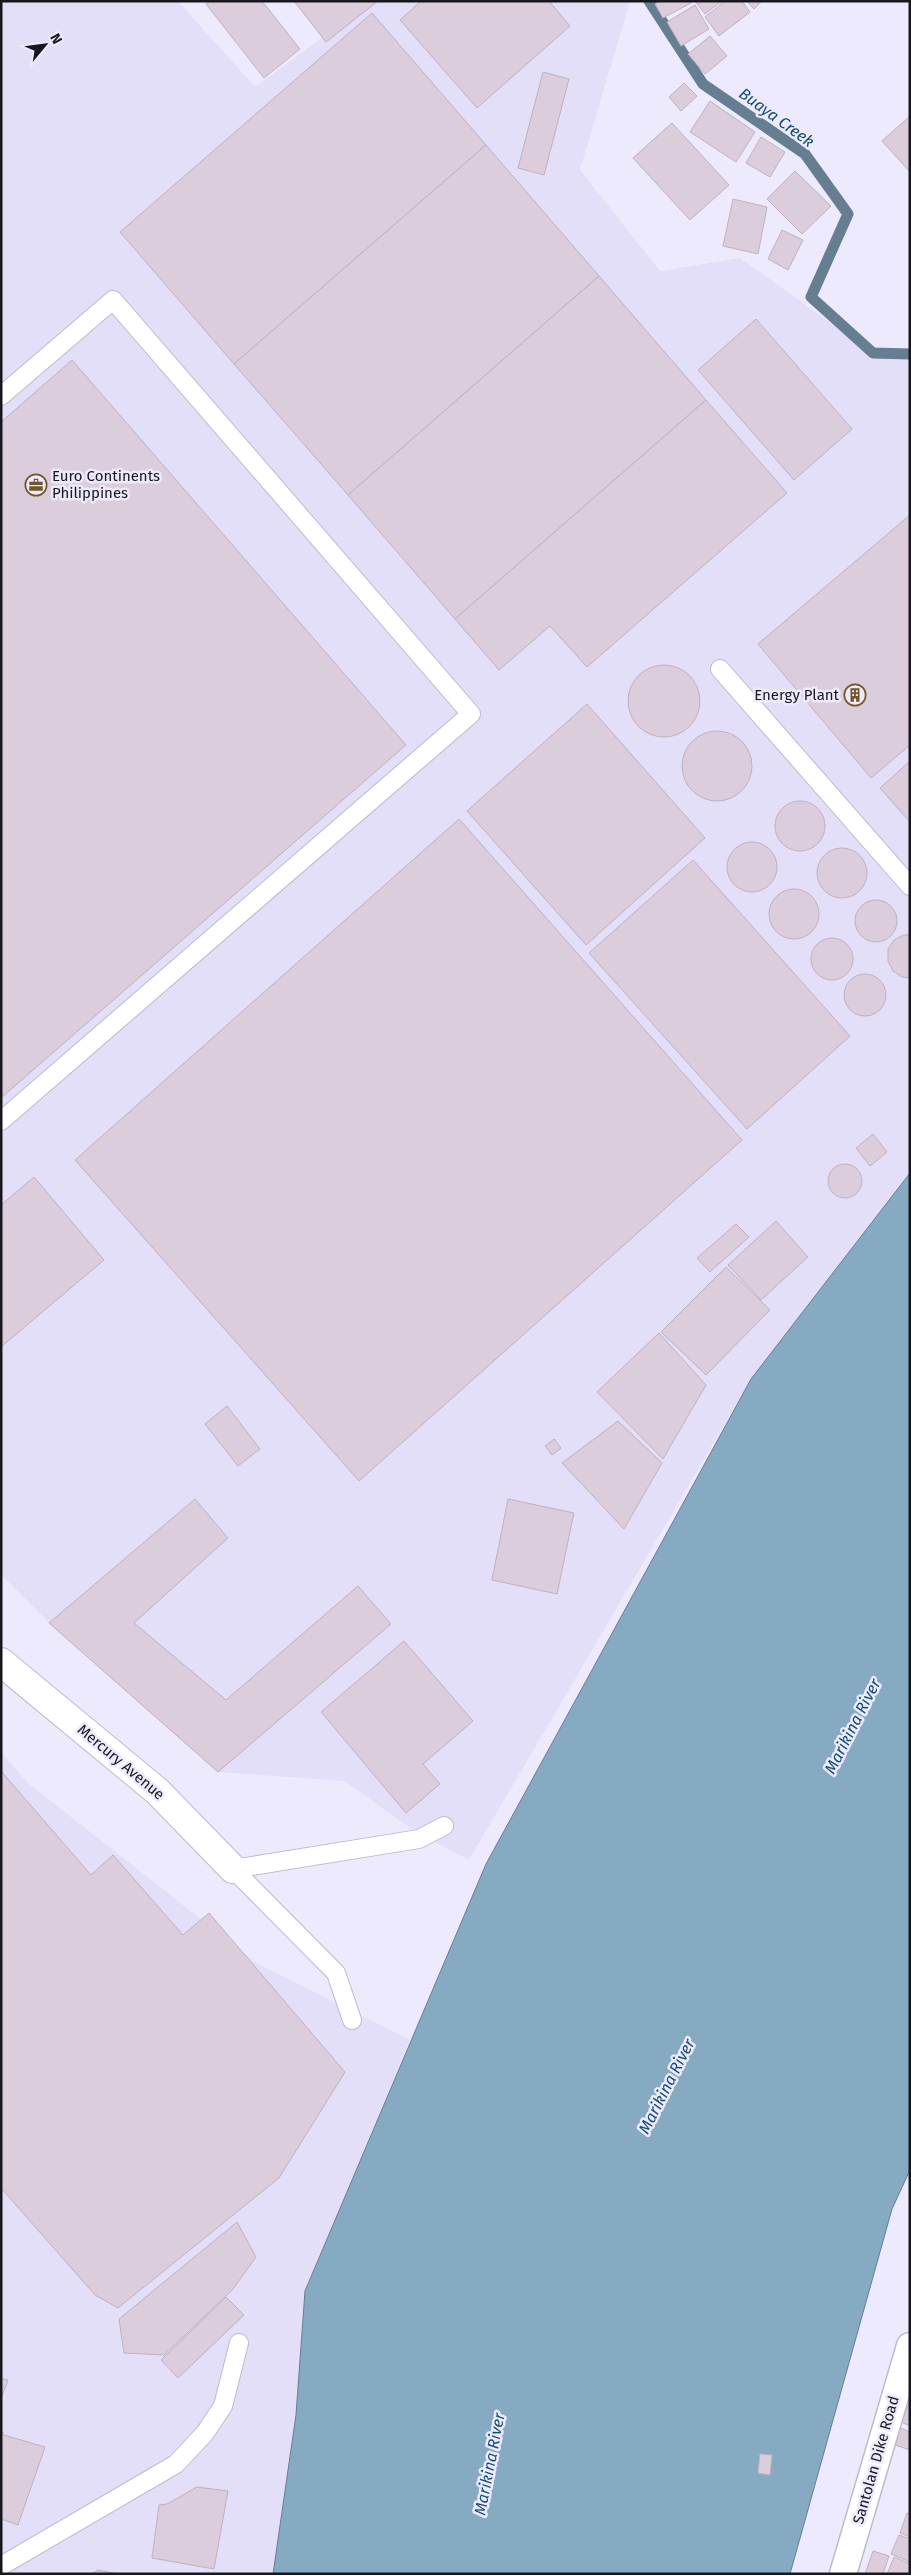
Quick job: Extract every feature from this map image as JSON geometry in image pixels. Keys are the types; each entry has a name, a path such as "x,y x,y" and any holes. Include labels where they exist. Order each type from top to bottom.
{"street":[{"name":"Mercury Avenue","path":"1,1662 157,1791 233,1869"},
{"name":"Santolan Dike Road","path":"843,2574 910,2346"}],"lane":[{"path":"1,396 113,300 471,714 1,1121"},
{"path":"720,669 910,886"},
{"path":"233,1869 419,1839 444,1826"},
{"path":"233,1869 336,1973 352,2020"},
{"path":"1,2566 176,2464 205,2433 223,2406 239,2342"}],"shaded area":[{"path":"1,1 178,1 255,87 372,1 630,1 580,170 660,271 740,258 871,352 910,355 910,1173 751,1379 469,1860 416,1832 344,1781 218,1772 49,1623 1,1575"},
{"path":"1,1752 28,1783 258,1964 410,2040 305,2291 296,2415 273,2574 1,2574"}],"water":[{"name":"Marikina River","path":"910,1173 910,2170 892,2209 790,2574 273,2574 296,2415 305,2291 486,1864 751,1379"}],"building":[{"path":"210,1 262,1 300,49 264,78 206,4"},
{"path":"294,1 378,1 326,42"},
{"path":"421,1 549,1 570,26 477,108 400,20"},
{"path":"661,1 690,1 691,3 663,18 655,4"},
{"path":"695,1 722,1 705,14"},
{"path":"725,1 742,1 750,12 719,36 705,17"},
{"path":"747,1 762,1 754,9"},
{"path":"695,5 709,29 681,46 667,22"},
{"path":"372,13 486,145 234,364 120,232"},
{"path":"710,36 727,56 705,74 688,54"},
{"path":"543,72 569,79 544,175 518,168"},
{"path":"684,83 697,96 681,111 669,97"},
{"path":"710,101 755,132 736,162 690,132"},
{"path":"910,116 910,172 882,141"},
{"path":"672,123 729,185 690,220 633,158"},
{"path":"761,137 785,152 770,177 746,163"},
{"path":"486,145 599,276 348,495 234,364"},
{"path":"795,171 831,206 802,234 767,199"},
{"path":"733,199 767,207 758,254 723,246"},
{"path":"782,230 803,240 788,270 768,259"},
{"path":"599,276 706,400 455,619 348,495"},
{"path":"756,319 852,429 794,480 698,370"},
{"path":"72,360 406,745 1,1098 1,422"},
{"path":"706,400 787,493 587,667 550,626 499,670 455,619"},
{"name":"Energy Plant","path":"910,515 910,745 871,778 758,644"},
{"path":"671,665 690,675 698,687 700,701 698,715 690,727 678,735 657,737 638,727 630,715 628,694 638,675 650,667"},
{"path":"587,704 705,838 586,945 467,811"},
{"path":"724,731 737,737 746,746 750,752 752,766 750,780 742,791 731,799 710,801 703,799 692,791 684,780 682,759 684,752 692,741 703,733"},
{"path":"910,761 910,822 880,788"},
{"path":"795,801 805,801 818,808 825,821 825,831 818,844 805,851 795,851 786,847 779,840 775,831 775,821 779,812 786,805"},
{"path":"459,819 742,1140 359,1481 75,1160"},
{"path":"747,842 757,842 770,849 777,862 777,872 770,885 757,892 747,892 738,888 731,881 727,872 727,862 731,853 738,846"},
{"path":"847,848 860,855 866,863 866,883 860,891 852,897 837,898 824,891 818,883 817,868 824,855 832,849"},
{"path":"693,860 850,1036 747,1129 589,953"},
{"path":"789,889 799,889 812,896 819,909 819,919 812,932 799,939 789,939 780,935 773,928 769,919 769,909 773,900 780,893"},
{"path":"880,900 888,903 894,909 897,921 894,933 888,939 872,942 864,939 858,933 855,917 858,909 864,903"},
{"path":"904,935 910,935 910,978 902,977 893,971 888,961 888,949 894,940"},
{"path":"836,938 844,941 850,947 853,959 850,971 844,977 828,980 820,977 814,971 811,955 814,947 820,941"},
{"path":"869,974 877,977 883,983 886,995 883,1007 877,1013 861,1016 853,1013 847,1007 844,991 847,983 853,977"},
{"path":"873,1134 887,1152 870,1166 856,1148"},
{"path":"845,1164 857,1169 862,1181 857,1193 845,1198 833,1193 828,1181 833,1169"},
{"path":"34,1177 104,1260 1,1347 1,1205"},
{"path":"776,1221 808,1257 761,1300 728,1265"},
{"path":"736,1224 749,1237 710,1272 697,1258"},
{"path":"726,1267 770,1310 706,1375 661,1332"},
{"path":"659,1333 706,1385 663,1459 597,1392"},
{"path":"227,1406 260,1449 238,1466 205,1424"},
{"path":"618,1421 662,1463 624,1529 562,1463"},
{"path":"554,1439 561,1448 552,1455 545,1446"},
{"path":"195,1499 228,1538 134,1623 226,1700 358,1586 391,1624 218,1772 49,1623"},
{"path":"508,1499 574,1513 557,1594 492,1580"},
{"path":"404,1641 473,1721 423,1764 440,1784 406,1813 321,1712"},
{"path":"1,1771 91,1875 113,1855 183,1935 209,1913 345,2072 279,2178 118,2308 95,2295 1,2188"},
{"path":"237,2222 256,2257 233,2289 164,2355 124,2353 119,2319"},
{"path":"226,2297 244,2315 178,2378 161,2360"},
{"path":"1,2378 8,2380 1,2399"},
{"path":"910,2402 910,2426 901,2422"},
{"path":"898,2427 910,2432 910,2450 892,2444"},
{"path":"1,2430 4,2435 45,2447 18,2525 1,2519"},
{"path":"760,2454 772,2455 770,2475 758,2473"},
{"path":"197,2487 228,2491 214,2569 152,2558 159,2505 167,2504"},
{"path":"907,2513 910,2514 910,2537 900,2533"},
{"path":"899,2535 910,2539 910,2562 891,2554"},
{"path":"873,2551 889,2556 883,2574 865,2574"},
{"path":"894,2557 910,2564 910,2574 887,2574"},
{"path":"98,2570 118,2574 91,2574"}],"waterway":[{"name":"Buaya Creek","path":"649,1 703,84 805,154 848,214 811,297 873,353 910,354"}],"place":[{"name":"Euro Continents Philippines","path":"36,485"},
{"name":"Energy Plant","path":"855,695"}]}
